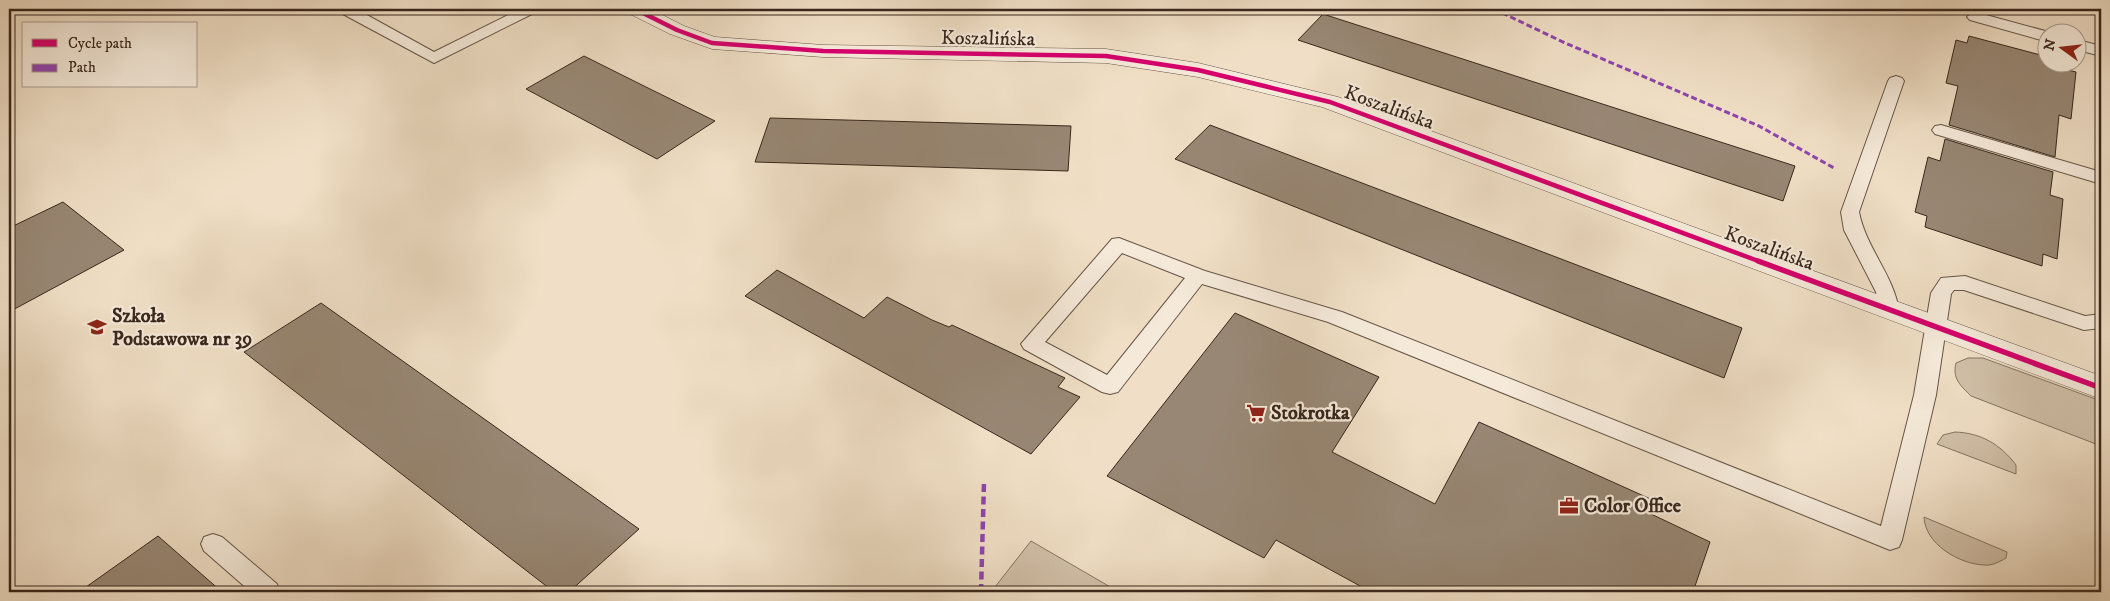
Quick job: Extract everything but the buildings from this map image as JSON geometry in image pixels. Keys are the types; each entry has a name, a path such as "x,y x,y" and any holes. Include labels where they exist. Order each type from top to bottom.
{"street":[{"name":"Koszalińska","path":"635,9 677,30 712,42 823,51 1106,56 1198,70 1330,102 2101,388"}],"lane":[{"path":"349,9 346,10 434,58 531,9"},
{"path":"1974,17 2038,34"},
{"path":"2088,48 2101,51"},
{"path":"1889,310 1886,292 1853,230 1850,212 1896,81"},
{"path":"1941,130 2101,178"},
{"path":"1198,276 1110,386 1032,344 1119,244 1198,276 1335,317 1890,540 1925,395 1941,293 1948,283 1965,283 2084,323 2101,321"},
{"path":"213,544 268,592"}],"shaded area":[{"path":"1968,358 1983,358 2101,401 2101,446 1971,396 1958,382 1955,373 1956,363"},
{"path":"1955,432 1982,437 1997,446 2016,465 2016,474 1937,444 1943,435"},
{"path":"1924,517 2007,552 2006,558 1987,565 1974,564 1954,556 1945,551 1930,536"},
{"path":"1031,541 1119,592 991,592"}],"marked path":[{"path":"1494,9 1563,42 1759,126 1834,168"},
{"path":"981,592 984,482"}],"cycle path":[{"path":"635,9 677,30 712,43 823,51 1106,56 1198,70 1330,102 2101,388"}],"place":[{"name":"Szkoła Podstawowa nr 39","path":"97,327"},
{"name":"Stokrotka","path":"1256,413"},
{"name":"Color Office","path":"1569,506"}]}
